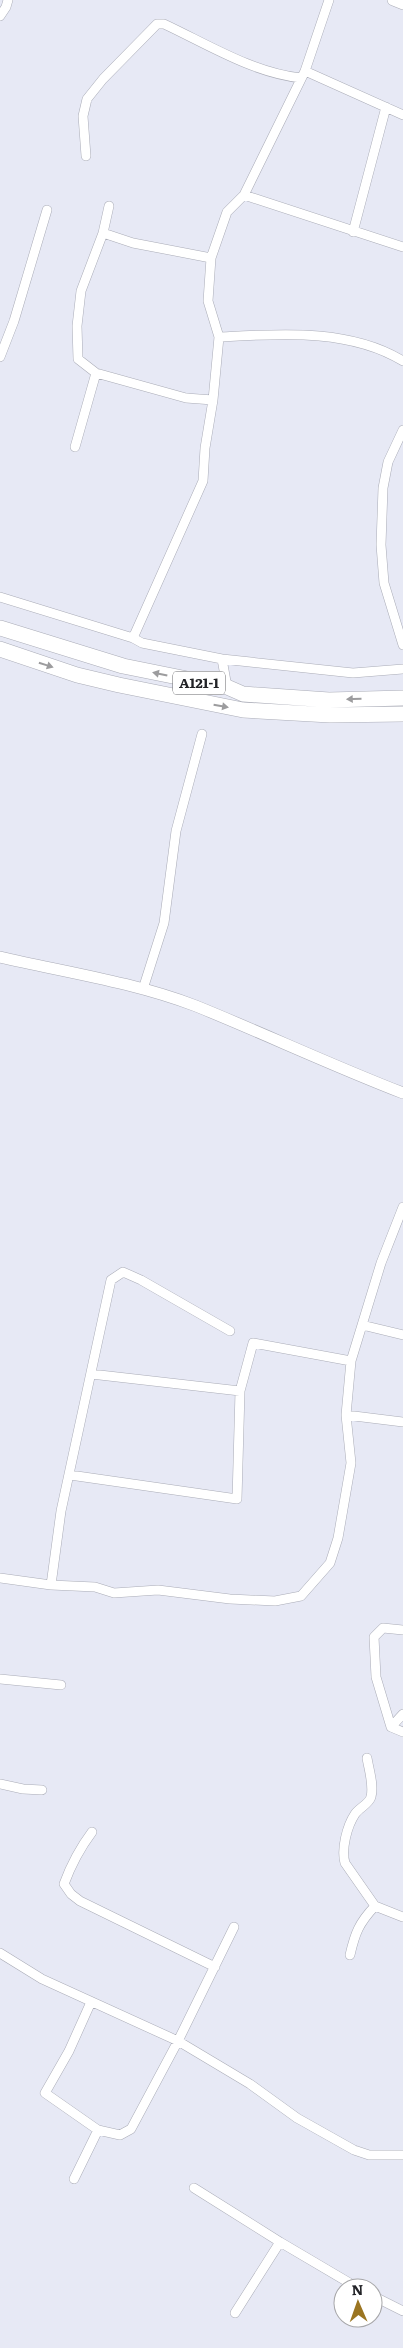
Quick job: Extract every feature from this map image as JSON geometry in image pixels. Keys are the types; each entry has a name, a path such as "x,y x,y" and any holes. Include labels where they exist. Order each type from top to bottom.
{"highway":[{"name":"A121-1","path":"0,628 123,666 227,687 243,694 329,700 403,698"},
{"name":"A121-1","path":"0,649 77,675 119,686 243,710 330,715 403,714"}],"street":[{"path":"0,16 6,8 8,0"},
{"path":"133,638 203,481 205,448 213,400 219,337 208,301 211,258 227,212 244,195 303,74 329,0"},
{"path":"393,0 403,4"},
{"path":"86,156 83,116 87,100 103,79 157,24 164,24 252,65 288,77 303,74 403,114"},
{"path":"353,232 386,107"},
{"path":"244,195 403,248"},
{"path":"109,206 103,233 81,291 77,326 78,359 96,373 186,398 213,400"},
{"path":"0,357 14,321 47,210"},
{"path":"103,233 133,243 211,258"},
{"path":"219,337 280,334 343,339 392,354 403,361"},
{"path":"74,447 96,373"},
{"path":"403,430 388,462 383,488 381,545 384,584 403,645"},
{"path":"0,597 133,638 142,643 222,659 353,673 403,669"},
{"path":"222,659 227,687"},
{"path":"143,989 164,922 176,831 202,734"},
{"path":"0,957 143,989 195,1006 333,1066 403,1093"},
{"path":"0,1578 51,1585 95,1587 114,1593 158,1590 230,1599 276,1601 301,1596 330,1563 338,1538 351,1463 346,1415 351,1361 380,1263 400,1222 403,1207"},
{"path":"51,1585 61,1511 111,1280 123,1272 141,1280 230,1331"},
{"path":"362,1325 403,1335"},
{"path":"70,1475 237,1498 240,1391 253,1343 351,1361"},
{"path":"91,1374 240,1391"},
{"path":"346,1415 403,1422"},
{"path":"391,1727 376,1677 374,1637 383,1628 403,1630"},
{"path":"0,1679 61,1685"},
{"path":"391,1727 403,1714"},
{"path":"391,1727 403,1732"},
{"path":"368,1758 372,1790 370,1800 356,1812 343,1854 345,1863 375,1906 403,1917"},
{"path":"0,1784 23,1790 42,1790"},
{"path":"92,1832 79,1850 64,1884 71,1894 80,1901 215,1967"},
{"path":"350,1955 355,1934 361,1921 375,1906"},
{"path":"91,2002 69,2051 45,2093 98,2130 120,2135 131,2128 178,2042 234,1927"},
{"path":"0,1953 42,1978 178,2042 250,2084 297,2118 354,2150 369,2155 403,2155"},
{"path":"74,2179 98,2130"},
{"path":"194,2188 341,2278"},
{"path":"235,2313 280,2242"},
{"path":"383,2301 403,2311"}]}
